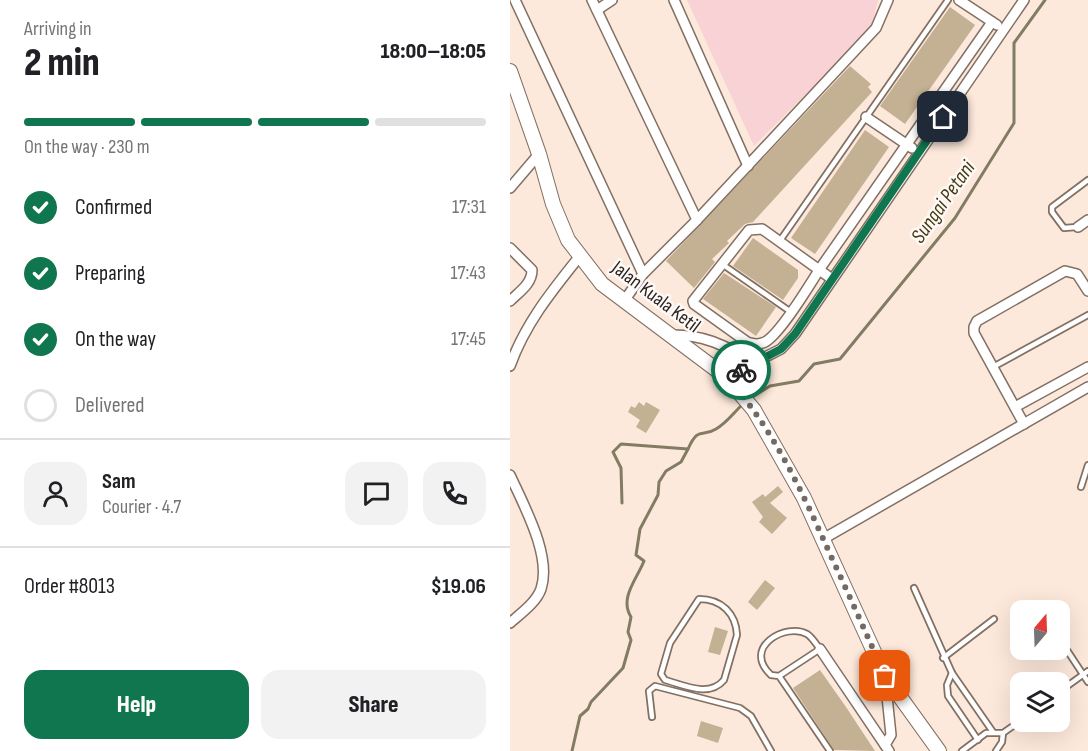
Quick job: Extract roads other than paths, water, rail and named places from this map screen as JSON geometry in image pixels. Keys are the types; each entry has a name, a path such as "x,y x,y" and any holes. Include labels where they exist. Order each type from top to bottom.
{"main road":[{"name":"Jalan Kuala Ketil","path":"510,71 539,154 561,228 579,257 602,284 673,335 726,377 754,410 785,461 885,676 939,751"}],"street":[{"path":"515,0 644,274"},
{"path":"592,0 697,220"},
{"path":"597,10 612,0"},
{"path":"675,0 748,166"},
{"path":"624,301 644,274 876,28 888,0"},
{"path":"959,0 1004,30"},
{"path":"726,377 781,349 788,342 1024,0"},
{"path":"832,279 819,270 779,242 762,229 753,228 696,294 694,304 747,342 756,344 771,338 791,312 819,270 992,22"},
{"path":"866,117 919,152"},
{"path":"510,188 539,154"},
{"path":"1078,227 1088,220"},
{"path":"510,248 532,270 530,281 510,302"},
{"path":"510,366 534,315 579,257"},
{"path":"1024,424 974,333 974,327 977,321 1065,271 1077,274 1088,291"},
{"path":"673,335 694,335 710,339 756,363"},
{"path":"1016,407 1088,367"},
{"path":"823,539 1088,387"},
{"path":"510,475 537,537 543,575 541,591 532,603 510,623"},
{"path":"820,649 887,748"},
{"path":"885,676 891,735 887,748"}],"lane":[{"path":"779,242 948,0"},
{"path":"1078,227 1070,230 1064,228 1052,212 1052,207 1088,180"},
{"path":"721,264 791,312"},
{"path":"993,367 1088,315"},
{"path":"1081,487 1088,465"},
{"path":"914,588 952,673 993,732"},
{"path":"704,598 725,606 735,622 737,635 724,680 714,687 702,690 665,680 661,675 670,643 697,600 704,598"},
{"path":"944,658 994,619"},
{"path":"798,631 809,635 820,649 779,676 771,675 762,663 760,651 764,644 784,633 798,631"},
{"path":"1070,654 1088,682"},
{"path":"1070,684 1088,671"},
{"path":"952,673 947,685 948,696 978,740"},
{"path":"779,676 830,751"},
{"path":"652,717 649,690 651,687 740,708 751,716 771,751"},
{"path":"700,697 702,690"},
{"path":"962,751 993,732 1003,733 1010,728"},
{"path":"996,751 1002,742 1003,733"}],"waterway":[{"name":"Sungai Petani","path":"749,399 770,386 799,381 814,364 840,359 955,218 1014,123 1014,43 1045,0"},
{"path":"622,503 621,468 613,452 621,444 688,449 698,434 720,426 744,403"},
{"path":"572,751 580,716 623,668 631,640 628,632 631,617 628,610 628,596 644,561 636,555 640,529 658,495 659,482 666,471 681,462 688,449"}]}
